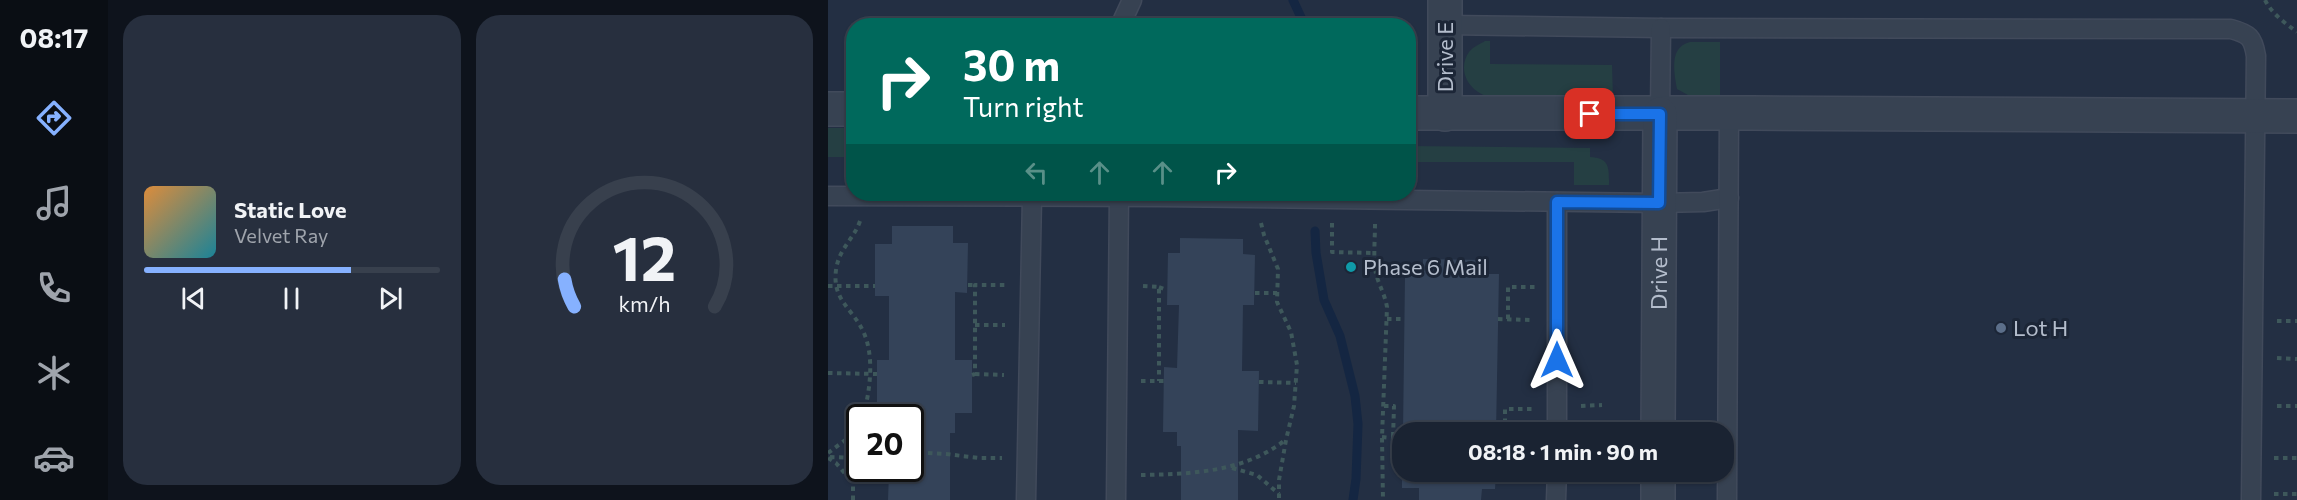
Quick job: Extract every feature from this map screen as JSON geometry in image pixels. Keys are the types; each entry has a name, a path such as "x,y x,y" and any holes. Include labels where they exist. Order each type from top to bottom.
{"street":[{"name":"Drive E","path":"1445,13 1445,114"},
{"path":"828,109 846,109"},
{"path":"1416,113 2297,116"},
{"name":"Drive H","path":"1658,422 1660,114"},
{"path":"1658,482 1658,500"}],"lane":[{"path":"1124,18 1132,0"},
{"path":"1445,13 1660,28 2231,29 2246,33 2254,43 2256,116 2251,500"},
{"path":"1660,28 1660,114"},
{"path":"1727,500 1729,113"},
{"path":"828,196 846,197"},
{"path":"1416,200 1659,203 1703,202 1729,198"},
{"path":"1026,500 1032,201"},
{"path":"1116,500 1119,201"},
{"path":"1557,202 1557,422"},
{"path":"1556,500 1557,482"}],"path":[{"path":"2265,0 2268,7 2284,23 2297,32"},
{"path":"863,201 859,225 840,253 836,271 836,286 838,295 862,329 867,342 869,373 867,404"},
{"path":"1376,201 1374,253 1377,276 1387,307 1382,437 1383,500"},
{"path":"1332,220 1332,252 1374,253"},
{"path":"1264,221 1261,221 1264,235 1278,269 1277,302 1291,332 1295,347 1294,406 1279,480 1279,500"},
{"path":"968,285 1030,286"},
{"path":"975,285 973,374 984,375"},
{"path":"828,286 875,286"},
{"path":"1118,287 1159,287 1167,290"},
{"path":"1149,381 1161,381 1159,287"},
{"path":"1508,319 1508,287 1517,287"},
{"path":"1255,293 1277,293"},
{"path":"1387,319 1405,319"},
{"path":"1498,319 1517,319"},
{"path":"828,373 877,374"},
{"path":"1259,382 1296,383"},
{"path":"1572,406 1602,405"},
{"path":"1384,406 1394,406 1394,422"},
{"path":"1505,422 1505,409 1539,409"},
{"path":"1382,437 1392,438"},
{"path":"828,456 846,440"},
{"path":"1117,475 1174,474 1240,465 1271,451 1286,440"},
{"path":"924,453 979,458 1027,458"},
{"path":"828,456 846,457"},
{"path":"828,456 853,483 853,500"},
{"path":"1229,467 1257,475 1279,494"}],"green space":[{"path":"1485,41 1490,41 1490,64 1612,65 1613,97 1490,97 1483,95 1476,91 1467,80 1464,66 1469,52"},
{"path":"1690,42 1720,42 1720,96 1688,95 1677,89 1674,61 1679,49"},
{"path":"828,128 846,128 846,157 828,157"},
{"path":"1416,146 1590,148 1590,157 1601,159 1607,165 1609,185 1574,185 1574,162 1416,162"}],"building":[{"path":"892,226 953,226 953,243 968,243 967,293 955,292 955,360 972,360 972,413 955,413 955,433 950,433 950,500 888,500 889,482 924,482 924,404 877,404 877,360 889,360 889,296 875,296 875,244 892,244"},
{"path":"1180,238 1243,239 1243,254 1255,255 1254,305 1243,305 1242,371 1259,371 1258,431 1238,430 1238,500 1181,500 1181,446 1177,446 1177,432 1163,432 1164,367 1177,368 1179,305 1167,305 1168,253 1180,253"},
{"path":"1423,259 1483,260 1483,274 1499,274 1496,422 1403,422 1405,276 1423,276"},
{"path":"1402,482 1495,482 1495,489 1482,489 1481,500 1419,500 1419,488 1402,488"}],"waterway":[{"path":"1293,0 1301,18"},
{"path":"1315,231 1316,253 1324,300 1340,336 1355,396 1358,424 1353,500"}],"place":[{"name":"Phase 6 Mail","path":"1351,267"},
{"name":"Lot H","path":"2001,328"}],"route":[{"path":"1557,360 1557,202 1659,203 1660,114 1590,114"}]}
